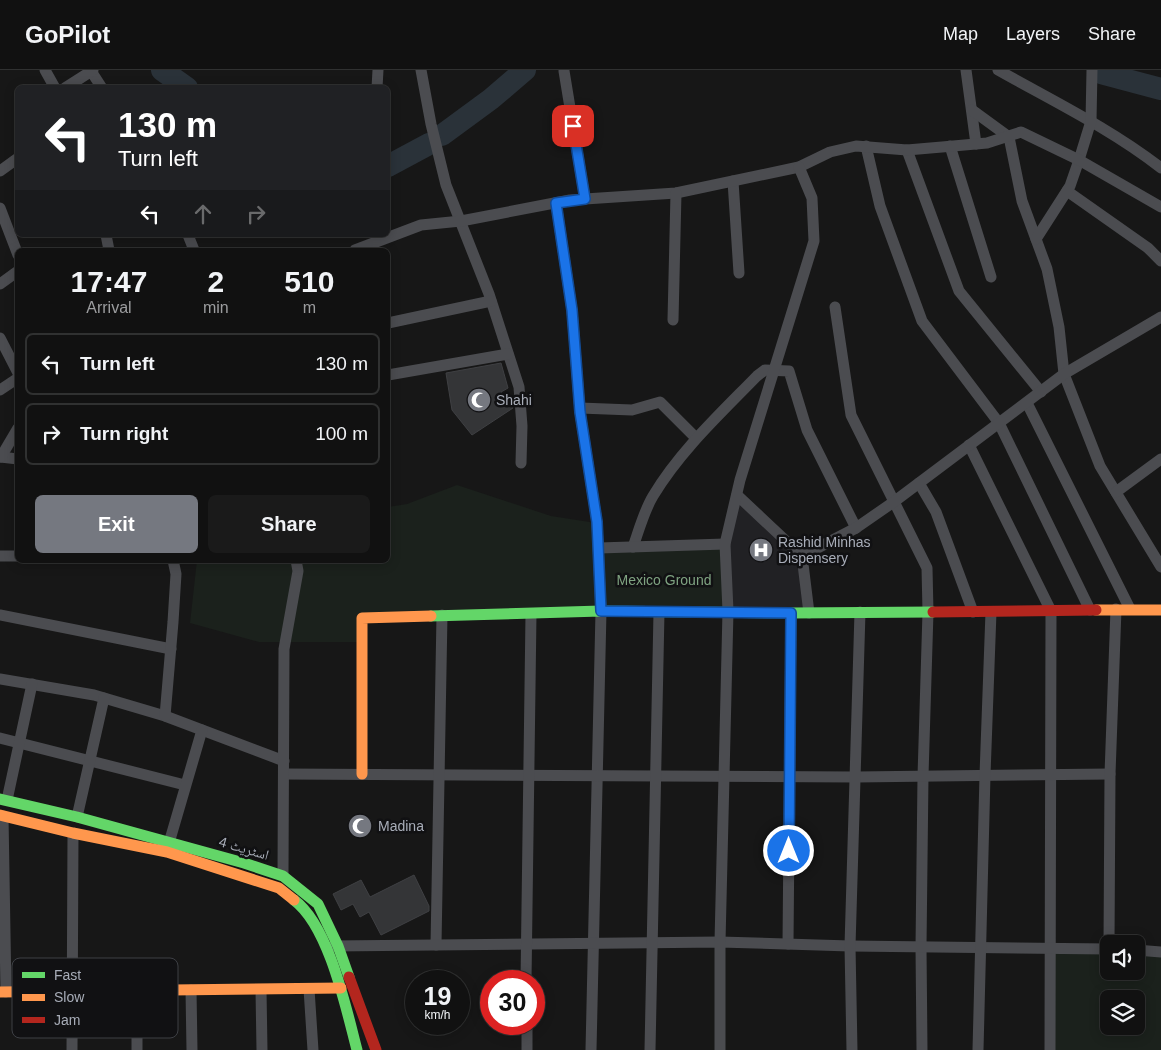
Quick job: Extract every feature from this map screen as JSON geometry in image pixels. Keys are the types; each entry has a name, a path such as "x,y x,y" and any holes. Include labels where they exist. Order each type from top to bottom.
{"street":[{"path":"45,70 53,85"},
{"path":"377,85 378,70"},
{"path":"421,70 431,124 446,185 491,301 519,387 522,426 521,463"},
{"path":"966,70 976,144"},
{"path":"998,70 1140,151 1161,168"},
{"path":"1036,239 1067,191 1079,160 1091,122 1092,70"},
{"path":"70,85 92,71 100,85"},
{"path":"564,71 585,199"},
{"path":"972,110 1009,137 1022,201 1047,268 1059,327 1064,374 1100,466 1161,567"},
{"path":"390,237 421,225 461,221 556,203 585,199 676,193 799,167 830,152 856,146 907,150 976,144 1009,137 1021,132 1079,160 1161,207"},
{"path":"866,146 880,206 922,321 999,423 1090,610"},
{"path":"950,146 991,277"},
{"path":"907,150 959,291 1041,392"},
{"path":"0,171 15,160"},
{"path":"720,1050 720,942 728,611 726,544 737,495 814,241 812,198 799,167"},
{"path":"733,181 739,273"},
{"path":"1067,191 1148,248 1161,261"},
{"path":"672,320 676,193"},
{"path":"556,203 572,310 580,408 597,522 599,548 601,611 591,1050"},
{"path":"0,208 15,248"},
{"path":"360,248 389,237"},
{"path":"0,284 15,273"},
{"path":"390,324 491,301"},
{"path":"835,307 851,415 927,568 928,612 921,947 922,1050"},
{"path":"802,556 856,528 895,501 1064,374 1161,317"},
{"path":"2,345 15,368"},
{"path":"390,375 508,354"},
{"path":"633,547 652,498 669,472 696,438 756,376 765,370 789,371 807,430 856,528"},
{"path":"0,390 15,380"},
{"path":"580,408 632,410 660,402 696,438"},
{"path":"1027,403 1130,609"},
{"path":"15,433 0,457 15,459"},
{"path":"969,445 1051,611 1050,1050"},
{"path":"1116,492 1161,459"},
{"path":"919,483 936,512 972,612"},
{"path":"737,495 802,556 809,613"},
{"path":"599,548 726,544"},
{"path":"0,556 15,556"},
{"path":"165,716 176,574 174,563"},
{"path":"283,876 284,649 298,571 297,563"},
{"path":"1109,935 1110,774 1116,609"},
{"path":"362,774 362,618 601,611 809,613 1161,610"},
{"path":"650,1050 659,612"},
{"path":"852,1050 850,946 860,612"},
{"path":"978,1050 991,612"},
{"path":"788,944 791,613"},
{"path":"526,970 530,614"},
{"path":"0,615 171,649"},
{"path":"436,945 442,615"},
{"path":"0,679 104,698 165,716 284,761"},
{"path":"3,800 19,743 32,684"},
{"path":"77,816 104,698"},
{"path":"169,843 202,730"},
{"path":"0,738 185,785"},
{"path":"284,774 597,774 856,777 1110,774"},
{"name":"اسٹریٹ 4","path":"3,800 77,816 283,876 318,904 332,946 376,1050"},
{"path":"2,816 3,992"},
{"name":"اسٹریٹ 4","path":"2,816 167,852 280,888 304,907 332,946 357,1050"},
{"path":"71,958 73,833"},
{"path":"332,946 720,942 850,946 1100,949"},
{"path":"1145,951 1161,952"},
{"path":"178,990 341,988"},
{"path":"309,989 313,1050"},
{"path":"192,990 192,1050"},
{"path":"261,990 262,1050"},
{"path":"527,1035 527,1050"}],"shaded area":[{"name":"Rashid Minhas Dispensery","path":"737,495 802,556 809,613 729,610 725,544"}],"green space":[{"path":"457,485 551,516 596,523 600,610 362,618 362,642 259,642 190,623 197,563 390,563 390,507 407,504"},
{"name":"Mexico Ground","path":"726,547 729,610 602,610 600,549"},
{"path":"1100,949 1100,980 1145,980 1145,950 1161,951 1161,1050 1050,1050 1051,950"}],"building":[{"name":"Shahi","path":"501,363 508,388 501,392 513,408 472,435 452,410 446,373"},
{"path":"414,875 429,906 429,911 381,935 369,912 360,917 353,904 341,910 333,894 361,880 370,897"}],"waterway":[{"path":"162,70 183,85"},
{"path":"442,135 491,99 525,70"},
{"path":"1101,73 1161,89"},
{"path":"390,165 429,144"}],"traffic: fast":[{"path":"431,616 601,611 933,612"},
{"path":"0,799 77,817 244,863 283,876 318,904 338,946 349,977"},
{"path":"294,900 306,912 317,928 326,948 341,991 357,1050"}],"traffic: slow":[{"path":"1096,610 1161,610"},
{"path":"362,774 362,618 431,616"},
{"path":"0,815 73,833 167,852 279,888 294,900"},
{"path":"178,990 341,988"},
{"path":"0,992 12,992"}],"traffic: jam":[{"path":"933,612 1096,610"},
{"path":"349,977 376,1050"}],"place":[{"name":"Shahi","path":"479,400"},
{"name":"Rashid Minhas Dispensery","path":"761,550"},
{"name":"Madina","path":"360,826"}],"route":[{"path":"573,126 585,199 556,203 572,310 580,412 597,522 601,611 791,613 789,851"}]}
